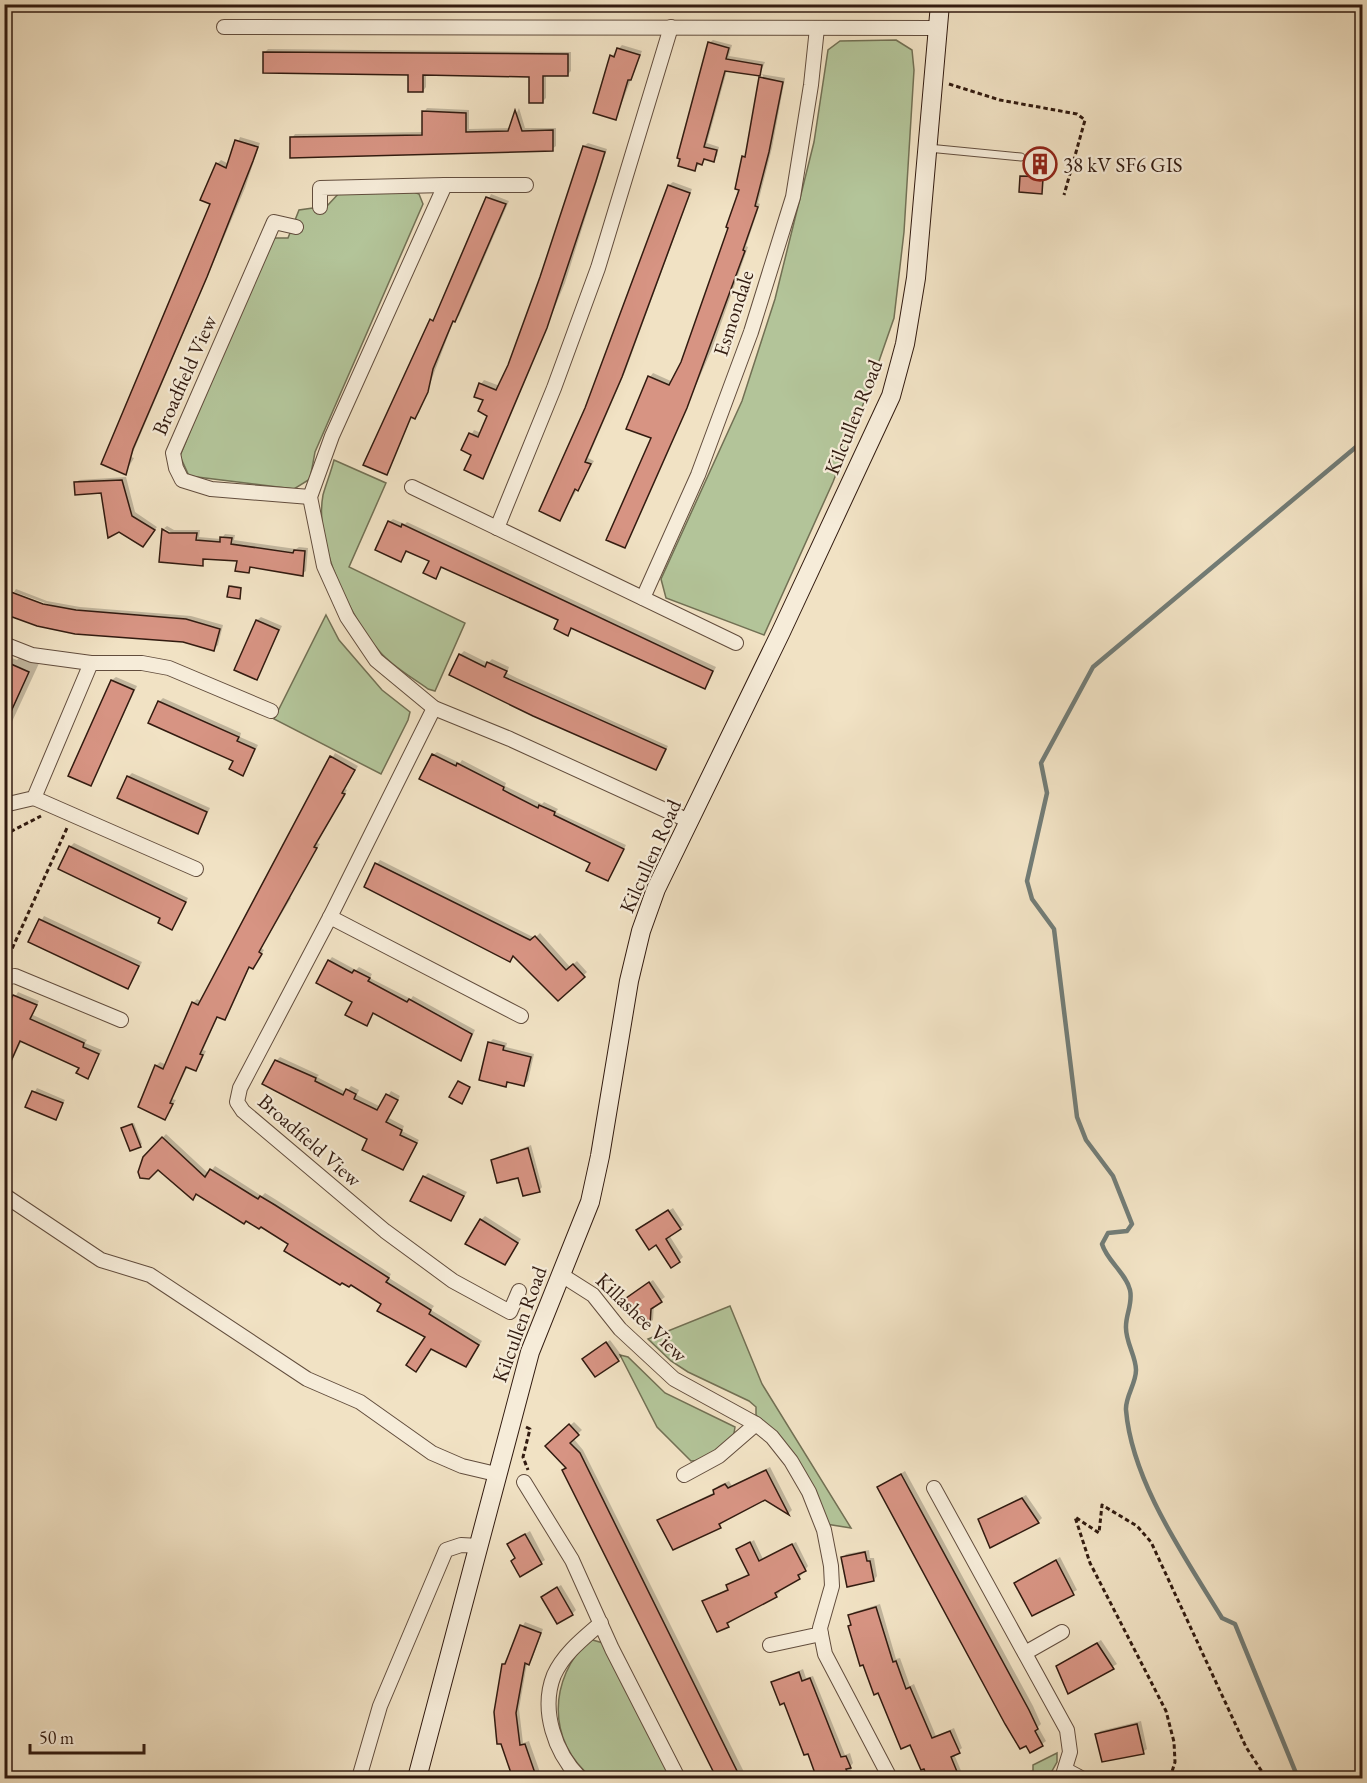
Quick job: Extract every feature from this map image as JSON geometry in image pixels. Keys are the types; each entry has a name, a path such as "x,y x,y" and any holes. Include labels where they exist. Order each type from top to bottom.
{"main road":[{"name":"Kilcullen Road","path":"417,1779 530,1352 590,1202 600,1156 628,981 641,931 656,888 870,445 891,396 905,344 916,278 940,4"}],"street":[{"path":"224,27 938,28"},
{"path":"497,528 554,388 598,268 671,27"},
{"name":"Esmondale","path":"643,598 698,475 751,332 793,197 811,85 817,28"},
{"path":"445,185 332,436 310,497 324,566 347,617 376,660 434,708 510,738 689,821"},
{"path":"320,207 320,188 526,185"},
{"name":"Broadfield View","path":"296,227 274,222 172,453 182,480 196,486 310,497"},
{"path":"412,487 736,643"},
{"path":"4,644 32,655 91,663 142,663 169,668 271,711"},
{"path":"34,798 91,663"},
{"name":"Broadfield View","path":"434,708 330,917 240,1088 237,1102 243,1111 385,1232 453,1281 510,1312 519,1291"},
{"path":"4,805 34,798 70,821 196,869"},
{"path":"330,917 521,1016"},
{"path":"4,978 15,976 121,1020"},
{"path":"4,1195 101,1260 150,1275 307,1379 360,1402 432,1453 462,1466 496,1474"},
{"name":"Killashee View","path":"560,1274 593,1295 620,1329 674,1379 756,1424 772,1437 791,1461 809,1492 824,1530 831,1566 832,1586 820,1628 825,1654 889,1776"},
{"path":"684,1475 719,1456 756,1424"},
{"path":"524,1482 572,1560 678,1779"},
{"path":"934,1488 964,1547 1068,1730 1070,1752 1064,1774 1081,1779"},
{"path":"359,1779 380,1706 446,1550 460,1545 479,1546"},
{"path":"580,1779 566,1765 555,1745 549,1695 555,1675 563,1661 575,1646 601,1623"},
{"path":"1025,1653 1062,1632"},
{"path":"770,1645 821,1634"}],"lane":[{"path":"927,147 1021,157"}],"path":[{"path":"933,82 961,86 1000,100 1077,114 1085,120 1064,195"},
{"path":"4,835 43,816"},
{"path":"60,823 70,821"},
{"path":"4,962 8,963 70,821"},
{"path":"510,1422 530,1429 523,1458 531,1477 524,1482"},
{"path":"1170,1779 1174,1762 1174,1743 1166,1711 1090,1563 1075,1517 1099,1533 1102,1505 1137,1526 1151,1542 1246,1747 1266,1779"}],"green space":[{"path":"896,40 912,50 914,70 904,232 894,318 833,482 764,635 666,598 661,579 742,401 775,299 814,142 828,50 840,41"},
{"path":"408,190 419,194 423,204 315,452 310,479 294,489 189,476 180,456 269,238 288,238 299,210 327,206 341,191"},
{"path":"334,460 386,483 349,567 465,623 435,691 428,689 403,672 380,652 346,600 329,556 322,514 323,495"},
{"path":"326,615 339,640 382,690 410,712 381,774 274,719"},
{"path":"730,1306 762,1384 851,1528 826,1524 789,1451 756,1415 756,1407 749,1401 688,1372 671,1361 648,1339"},
{"path":"620,1355 628,1357 665,1393 735,1427 733,1439 704,1460 691,1461 657,1427"},
{"path":"589,1639 603,1643 672,1778 592,1778 577,1763 566,1746 560,1728 558,1709 560,1691 566,1673 576,1655"},
{"path":"1057,1753 1057,1762 1048,1778 1000,1778 1033,1771 1033,1765"}],"building":[{"path":"708,42 729,48 726,59 762,65 760,76 725,71 704,147 717,150 714,162 704,159 702,165 697,163 695,171 678,166 680,159 677,158"},
{"path":"617,48 640,55 631,80 628,80 616,120 593,113 610,55 614,57"},
{"path":"263,52 568,54 568,76 543,76 543,103 529,103 529,77 423,75 423,92 408,92 408,75 263,73"},
{"path":"759,77 783,82 755,206 758,207 743,250 745,251 687,408 625,548 606,540 651,438 626,429 648,376 669,385 681,362 739,190 735,189 742,156 745,157"},
{"path":"515,110 522,131 553,130 553,151 290,158 290,137 422,135 422,111 466,113 466,132 508,131"},
{"path":"235,140 258,147 207,277 133,449 126,475 101,464 210,204 200,200 216,163 226,168"},
{"path":"583,146 605,152 547,328 483,479 464,470 471,455 461,450 469,433 478,437 487,416 478,411 483,400 474,397 479,383 496,390 508,365"},
{"path":"1020,176 1043,177 1042,194 1019,192"},
{"path":"668,185 690,193 622,377 585,462 591,464 578,491 575,489 560,521 539,511 585,408"},
{"path":"486,197 506,204 433,369 428,392 415,419 411,417 387,475 363,465 430,319 433,321"},
{"path":"122,480 132,516 155,530 143,547 119,532 108,538 101,493 75,495 74,482"},
{"path":"388,521 401,527 402,524 713,671 705,689 571,628 568,636 554,629 558,620 441,567 436,579 423,573 429,561 406,551 401,562 375,550"},
{"path":"162,529 169,533 197,533 196,540 220,542 220,537 232,538 231,544 293,553 294,550 305,551 303,576 250,567 249,573 235,571 237,561 203,559 203,566 159,562"},
{"path":"229,586 241,588 240,599 227,597"},
{"path":"11,592 43,604 76,610 186,619 220,629 214,651 183,642 75,634 37,626 4,614"},
{"path":"256,620 279,630 257,680 234,670"},
{"path":"459,654 485,667 487,662 507,671 504,677 666,749 656,770 533,716 449,675"},
{"path":"11,664 29,672 4,727 4,679"},
{"path":"111,680 134,690 91,786 68,776"},
{"path":"158,701 239,737 237,741 255,749 243,776 229,769 233,761 148,723"},
{"path":"432,754 456,766 457,763 504,787 503,790 538,808 539,805 555,812 554,815 624,849 608,881 586,871 590,863 419,779"},
{"path":"330,756 355,770 342,793 345,794 314,847 317,848 259,952 262,954 253,969 249,967 225,1020 217,1017 200,1054 203,1055 196,1071 186,1067 165,1120 138,1107 155,1065 163,1069 192,1002 198,1005"},
{"path":"127,776 207,812 198,834 117,798"},
{"path":"69,846 186,902 172,930 158,923 160,918 58,869"},
{"path":"375,863 530,940 535,936 566,970 573,964 585,977 558,1001 513,956 510,962 364,887"},
{"path":"39,919 139,966 128,989 28,942"},
{"path":"328,960 352,973 354,970 370,978 368,981 407,1002 409,999 472,1034 461,1061 373,1013 367,1026 345,1015 352,1002 316,983"},
{"path":"13,995 37,1005 30,1019 84,1043 83,1047 99,1054 88,1079 76,1073 79,1068 20,1041 4,1077 4,1013"},
{"path":"488,1042 504,1046 503,1050 531,1057 524,1086 507,1082 506,1087 479,1080"},
{"path":"275,1060 316,1078 315,1081 343,1095 346,1089 356,1094 354,1099 377,1110 386,1094 398,1100 386,1122 402,1130 400,1135 417,1143 403,1170 362,1150 367,1139 262,1084"},
{"path":"458,1081 470,1087 462,1104 449,1097"},
{"path":"32,1091 63,1103 56,1120 25,1107"},
{"path":"132,1124 141,1147 130,1151 121,1128"},
{"path":"162,1137 205,1177 210,1169 258,1199 260,1196 275,1205 389,1278 386,1282 431,1310 429,1314 479,1345 466,1367 431,1349 416,1372 406,1365 425,1337 377,1311 381,1304 351,1285 349,1287 342,1283 340,1285 284,1251 288,1244 261,1227 259,1229 246,1221 244,1224 196,1194 193,1200 158,1170 149,1179 140,1178 138,1172 143,1157"},
{"path":"528,1148 540,1192 523,1196 518,1178 497,1183 491,1160"},
{"path":"423,1176 464,1196 451,1221 410,1201"},
{"path":"668,1210 681,1229 666,1239 680,1262 671,1268 656,1245 649,1250 636,1230"},
{"path":"480,1219 518,1243 505,1265 465,1244"},
{"path":"649,1282 662,1302 651,1309 650,1325 635,1321 622,1301"},
{"path":"606,1342 619,1361 595,1377 582,1359"},
{"path":"569,1424 579,1435 570,1443 580,1453 741,1779 717,1779 562,1470 566,1468 545,1446"},
{"path":"766,1470 789,1515 765,1500 719,1524 721,1528 673,1550 657,1520 714,1494 713,1490 725,1484 728,1488"},
{"path":"901,1474 1038,1729 1035,1731 1043,1746 1030,1753 1026,1746 1020,1749 1005,1724 877,1487"},
{"path":"1022,1498 1039,1523 990,1548 978,1519"},
{"path":"525,1534 542,1564 520,1577 511,1561 515,1558 507,1544"},
{"path":"750,1542 759,1561 792,1544 806,1571 798,1575 800,1579 775,1593 777,1597 727,1623 729,1627 717,1632 702,1601 728,1590 726,1585 749,1575 736,1549"},
{"path":"865,1552 867,1561 870,1561 874,1581 847,1587 841,1557"},
{"path":"1056,1560 1074,1595 1032,1616 1014,1583"},
{"path":"557,1587 573,1615 557,1624 541,1597"},
{"path":"876,1607 893,1662 896,1661 906,1689 910,1687 932,1738 950,1731 960,1753 951,1757 960,1779 928,1779 924,1769 921,1770 910,1745 901,1749 878,1693 874,1695 863,1665 860,1666 848,1626 851,1625 848,1615"},
{"path":"520,1625 541,1633 529,1665 525,1663 516,1713 520,1745 525,1744 537,1779 513,1779 501,1744 497,1744 494,1712 502,1664 505,1664"},
{"path":"1097,1643 1114,1669 1068,1694 1056,1666"},
{"path":"799,1672 802,1681 810,1678 841,1757 846,1756 851,1768 846,1769 850,1779 817,1779 808,1754 804,1755 784,1703 780,1705 771,1682"},
{"path":"1137,1724 1144,1754 1102,1762 1095,1734"}],"waterway":[{"path":"1298,1778 1235,1624 1222,1618 1192,1570 1162,1518 1138,1464 1130,1437 1126,1410 1136,1370 1126,1332 1131,1299 1130,1290 1125,1278 1102,1244 1108,1233 1127,1231 1132,1224 1113,1176 1086,1140 1077,1117 1054,929 1032,899 1027,881 1047,793 1041,763 1093,667 1362,442"}],"place":[{"name":"38 kV SF6 GIS","path":"1040,164"}]}
